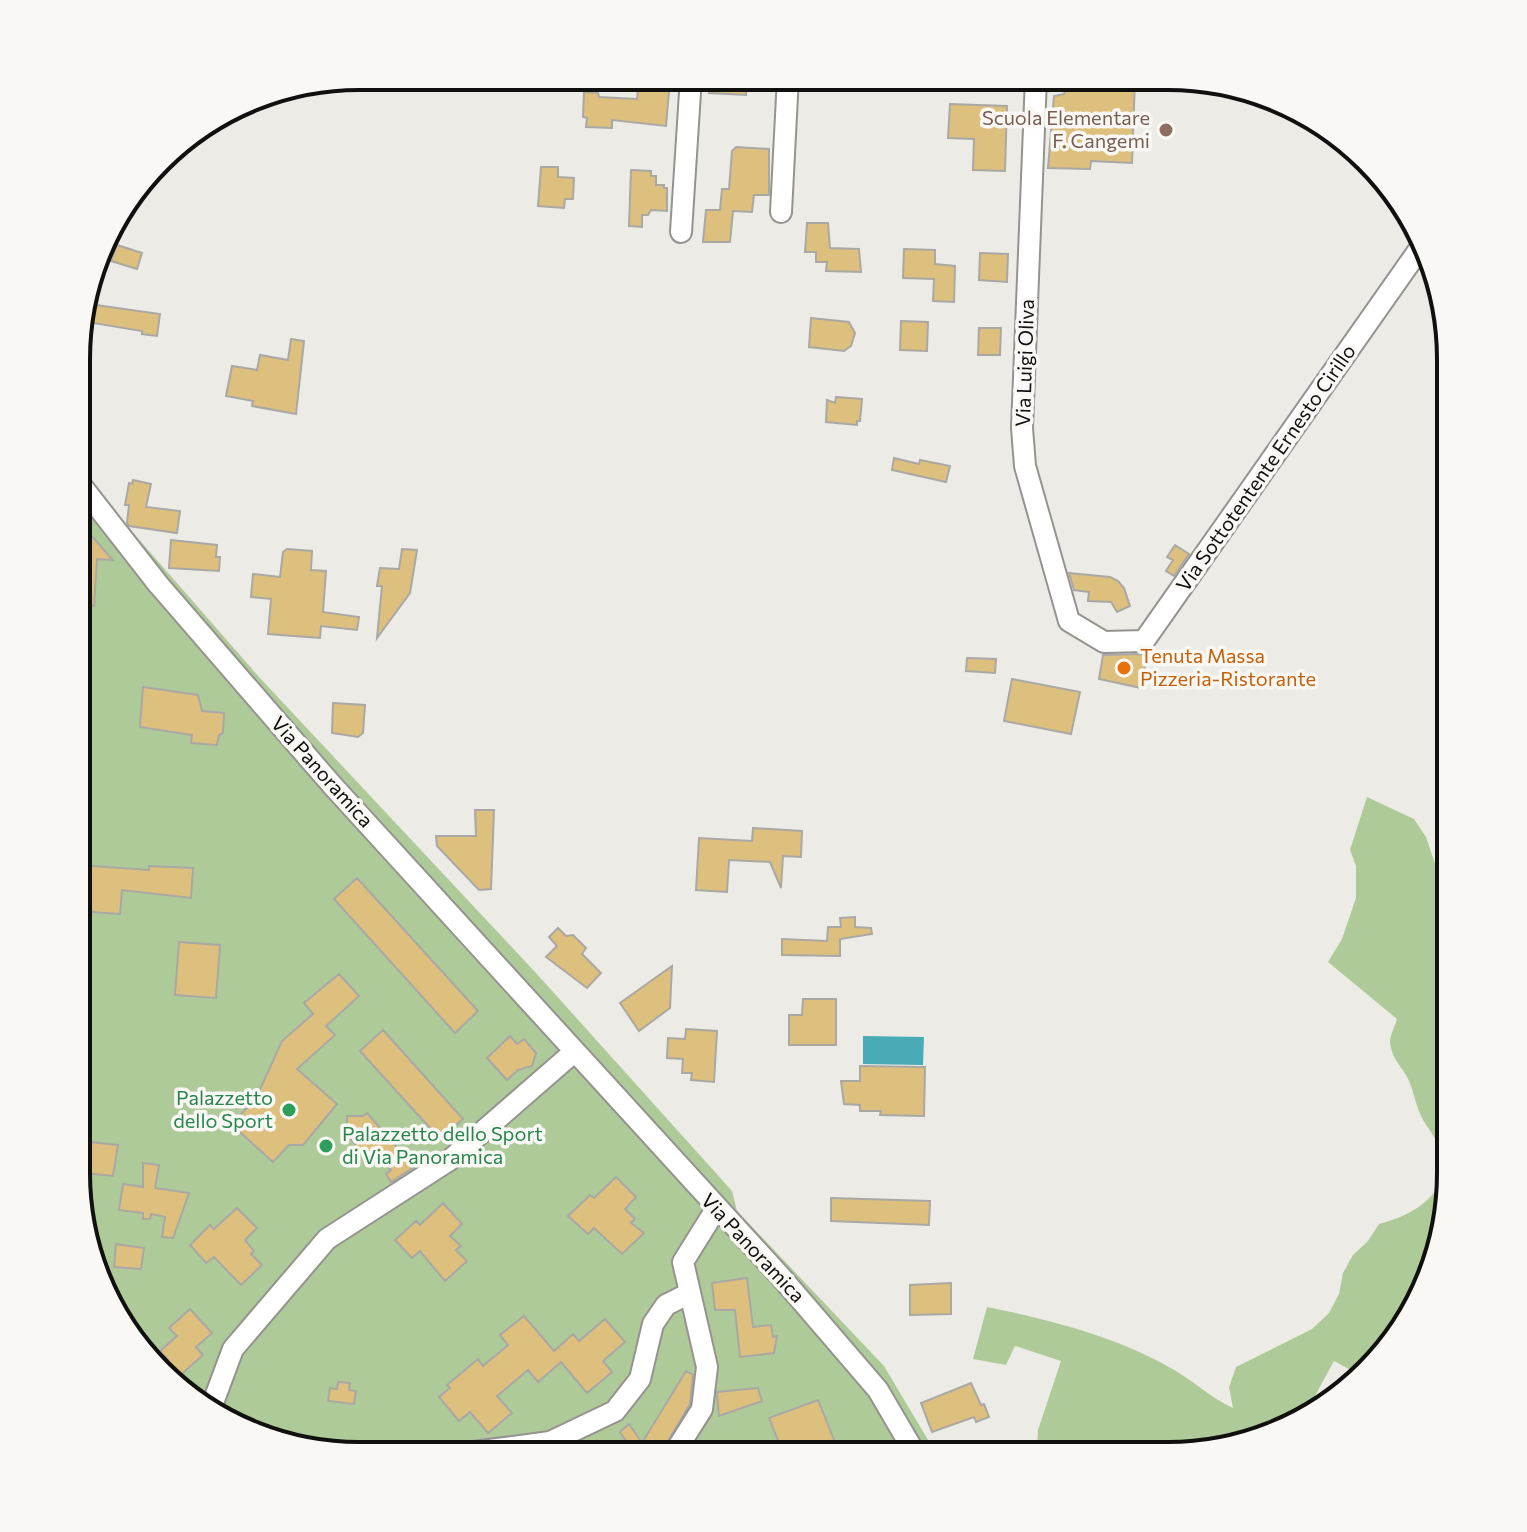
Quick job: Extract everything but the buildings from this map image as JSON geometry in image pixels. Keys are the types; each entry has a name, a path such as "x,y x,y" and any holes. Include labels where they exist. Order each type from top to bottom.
{"street":[{"path":"781,212 787,90"},
{"name":"Via Luigi Oliva","path":"1036,90 1022,428 1025,466 1069,621 1086,632"},
{"path":"681,232 690,91"},
{"name":"Via Sottotentente Ernesto Cirillo","path":"1086,632 1104,642 1144,641 1415,255"},
{"name":"Via Panoramica","path":"90,497 158,584 332,785 781,1277 878,1390 908,1441"},
{"path":"214,1399 233,1349 327,1239 451,1159 574,1052"},
{"path":"682,1441 702,1409 707,1367 683,1262 716,1209"},
{"path":"552,1441 615,1411 640,1379 653,1324 666,1305 690,1293"}],"green space":[{"path":"90,484 259,677 536,973 732,1191 737,1211 884,1366 929,1441 324,1440 290,1433 240,1414 210,1397 169,1363 146,1337 126,1307 111,1276 95,1225 91,1190"},
{"path":"1367,797 1414,819 1426,837 1436,867 1436,1139 1421,1116 1408,1080 1391,1047 1397,1019 1328,962 1342,939 1356,898 1356,866 1350,850"},
{"path":"1435,1192 1428,1242 1416,1276 1392,1322 1350,1370 1334,1361 1314,1398 1254,1428 1220,1437 1185,1441 1037,1441 1038,1430 1061,1361 1015,1346 1006,1365 973,1359 987,1307 1060,1324 1131,1348 1176,1371 1233,1408 1229,1387 1236,1367 1312,1329 1329,1313 1353,1255 1368,1241 1379,1224 1416,1209"}],"water":[{"path":"863,1036 924,1037 923,1065 863,1064"}],"place":[{"name":"Scuola Elementare F. Cangemi","path":"1166,130"},
{"name":"Tenuta Massa Pizzeria-Ristorante","path":"1124,668"},
{"name":"Palazzetto dello Sport","path":"289,1110"},
{"name":"Palazzetto dello Sport di Via Panoramica","path":"326,1146"}]}
